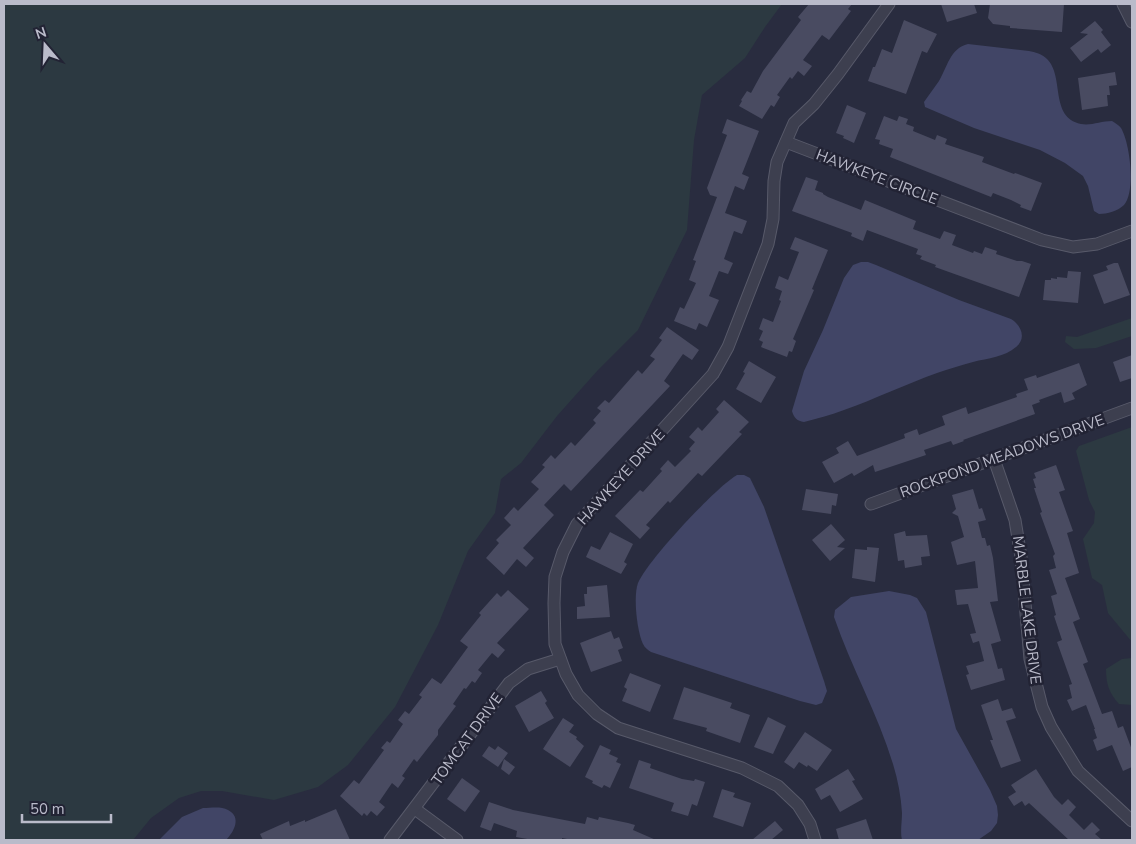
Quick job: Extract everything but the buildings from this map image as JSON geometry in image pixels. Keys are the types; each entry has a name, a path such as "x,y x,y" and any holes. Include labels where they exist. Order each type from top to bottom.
{"street":[{"path":"786,142 794,123 814,104 838,74 888,4"},
{"path":"1123,4 1132,22"},
{"name":"HAWKEYE CIRCLE","path":"786,142 1042,240 1073,247 1097,244 1132,231"},
{"name":"HAWKEYE DRIVE","path":"786,142 778,162 774,181 773,219 768,244 728,347 713,374 577,524 563,552 556,577 554,603 555,644 566,674 578,695 597,714 618,728 742,768 778,786 798,805 810,824 816,840"},
{"name":"ROCKPOND MEADOWS DRIVE","path":"871,504 1132,408"},
{"name":"MARBLE LAKE DRIVE","path":"994,458 1015,520 1021,557 1030,659 1042,707 1051,727 1078,771 1132,822"},
{"name":"TOMCAT DRIVE","path":"390,840 508,683 528,669 560,659"},
{"path":"415,809 457,840"}],"shaded area":[{"path":"4,4 782,4 745,58 702,95 694,140 687,230 638,330 598,370 557,416 521,463 501,479 495,513 468,551 438,625 395,707 348,765 318,787 274,800 222,791 201,791 179,798 151,818 133,840 4,840"},
{"path":"1132,318 1132,336 1096,348 1074,349 1065,342 1066,336 1077,337"},
{"path":"1132,427 1132,642 1108,613 1102,585 1092,578 1083,539 1094,523 1095,512 1089,500 1076,451 1079,446"},
{"path":"1132,658 1132,705 1119,704 1109,688 1106,669 1122,659"}],"water":[{"path":"968,44 1029,51 1041,55 1047,59 1052,67 1061,105 1071,120 1081,124 1112,121 1120,127 1127,144 1131,178 1128,198 1124,205 1112,212 1099,214 1094,211 1088,186 1083,176 1065,163 1040,150 974,128 925,107 924,102 939,81 953,54 962,46"},
{"path":"861,262 876,265 959,300 1011,319 1020,328 1021,340 1016,347 1002,355 937,373 856,406 804,422 799,421 792,411 804,371 844,278 853,265"},
{"path":"737,475 744,475 750,478 764,507 827,691 822,703 816,705 800,701 651,652 643,644 636,614 636,596 638,583 644,572 654,558 699,508"},
{"path":"889,591 917,598 926,612 956,729 997,806 997,823 991,831 978,840 902,840 901,801 893,764 880,727 834,617 835,610 851,597"},
{"path":"203,808 222,808 228,810 235,817 234,829 226,840 159,840 182,817"}]}
